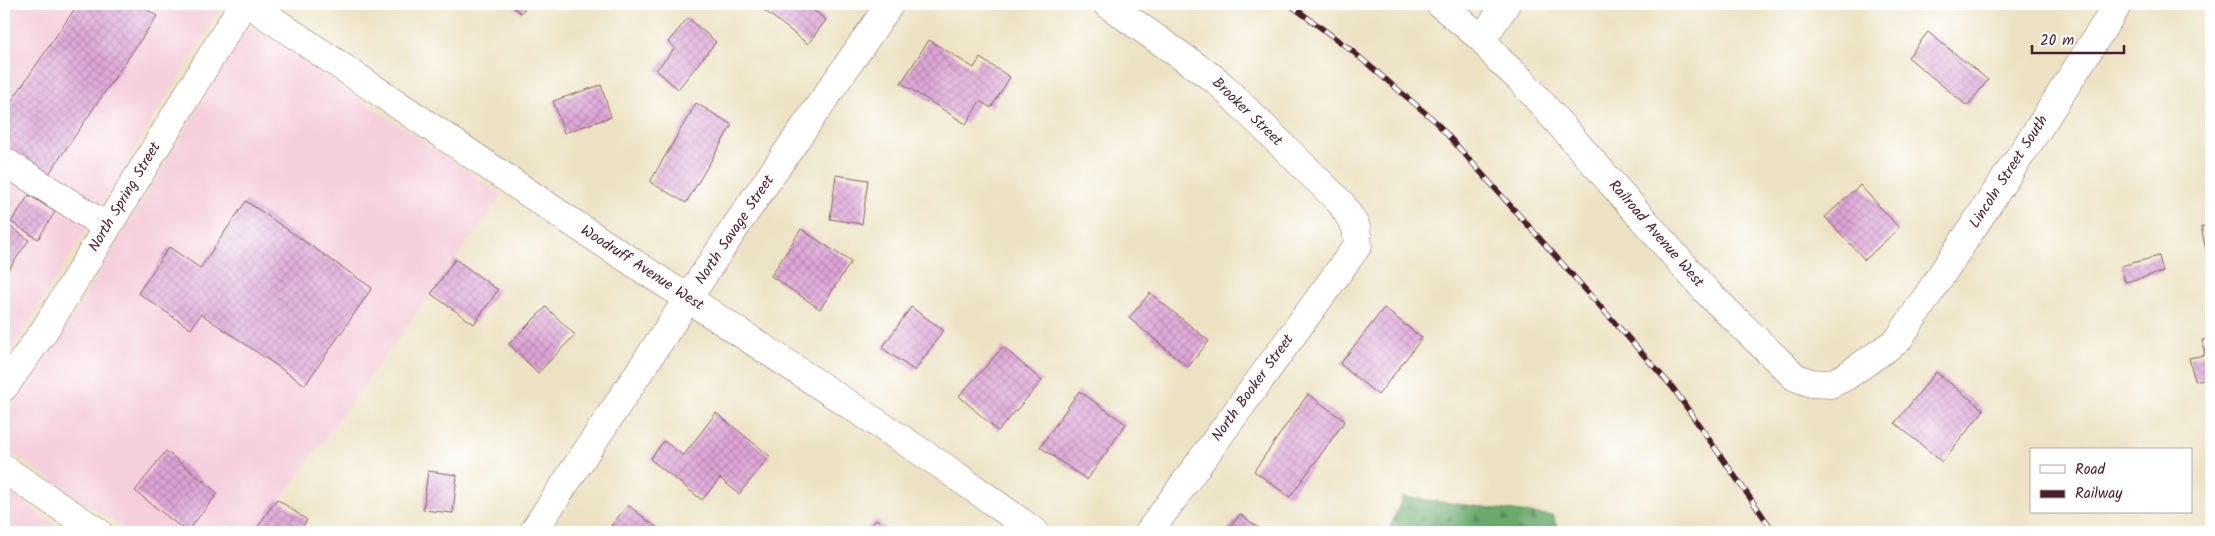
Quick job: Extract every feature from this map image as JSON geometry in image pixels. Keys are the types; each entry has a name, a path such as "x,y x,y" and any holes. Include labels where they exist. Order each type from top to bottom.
{"street":[{"name":"North Spring Street","path":"4,387 44,331 243,4"},
{"name":"Woodruff Avenue West","path":"249,4 688,299 944,467 1035,532"},
{"name":"North Savage Street","path":"533,532 688,299 890,4"},
{"name":"Brooker Street","path":"1107,4 1217,81 1341,203 1356,227 1358,245"},
{"name":"Railroad Avenue West","path":"1440,4 1482,38 1499,60 1521,80 1707,292 1795,377 1811,383 1830,384 1845,377 1898,340"},
{"path":"1482,38 1506,4"},
{"name":"Lincoln Street South","path":"1898,340 2042,124 2118,4"},
{"path":"4,161 107,227"},
{"name":"North Booker Street","path":"1149,532 1358,245"},
{"path":"4,469 98,532"}],"shaded area":[{"path":"4,4 218,4 222,6 29,323 4,358"},
{"path":"249,25 502,195 257,532 129,532 4,448 4,417 60,337"},
{"path":"4,490 67,532 4,532"}],"green space":[{"path":"1403,497 1553,516 1559,532 1388,532"}],"building":[{"path":"78,4 139,4 157,16 46,178 4,148 4,112"},
{"path":"509,4 528,4 521,13"},
{"path":"756,4 805,4 826,20 808,44"},
{"path":"688,18 716,42 678,89 656,70 675,48 668,42"},
{"path":"1928,32 1988,80 1967,106 1908,57"},
{"path":"929,40 974,68 980,58 1010,77 991,108 980,101 966,124 901,83"},
{"path":"601,85 611,117 564,133 553,101"},
{"path":"696,103 732,125 686,203 650,182"},
{"path":"836,175 868,180 862,224 830,219"},
{"path":"1860,185 1899,228 1865,260 1825,217"},
{"path":"29,195 55,212 38,239 11,222"},
{"path":"246,201 372,288 305,385 201,314 191,329 138,293 169,247 200,268"},
{"path":"4,222 29,240 4,276"},
{"path":"2211,225 2211,259 2208,260 2201,227"},
{"path":"801,229 851,262 820,309 771,276"},
{"path":"2159,256 2163,272 2125,282 2121,266"},
{"path":"455,259 498,290 474,324 431,294"},
{"path":"1150,293 1209,341 1188,367 1129,318"},
{"path":"546,307 575,335 538,373 509,344"},
{"path":"911,307 943,330 915,371 882,348"},
{"path":"1384,308 1422,338 1378,395 1340,364"},
{"path":"2211,338 2211,377 2195,381 2189,358 2205,355 2202,340"},
{"path":"1003,347 1042,381 998,431 959,396"},
{"path":"1936,372 1984,410 1942,462 1895,423"},
{"path":"1079,391 1126,424 1087,480 1040,447"},
{"path":"1308,394 1345,421 1290,497 1254,471"},
{"path":"716,413 770,456 739,494 720,478 702,500 650,459 664,441 683,456"},
{"path":"166,451 218,493 187,532 135,491"},
{"path":"428,471 457,475 453,513 423,510"},
{"path":"277,499 307,520 299,532 254,532"},
{"path":"628,505 662,532 606,532"},
{"path":"1240,514 1264,532 1226,532"},
{"path":"877,519 888,532 862,532"}],"railway":[{"path":"1289,4 1351,50 1435,121 1673,388 1774,532"}]}
